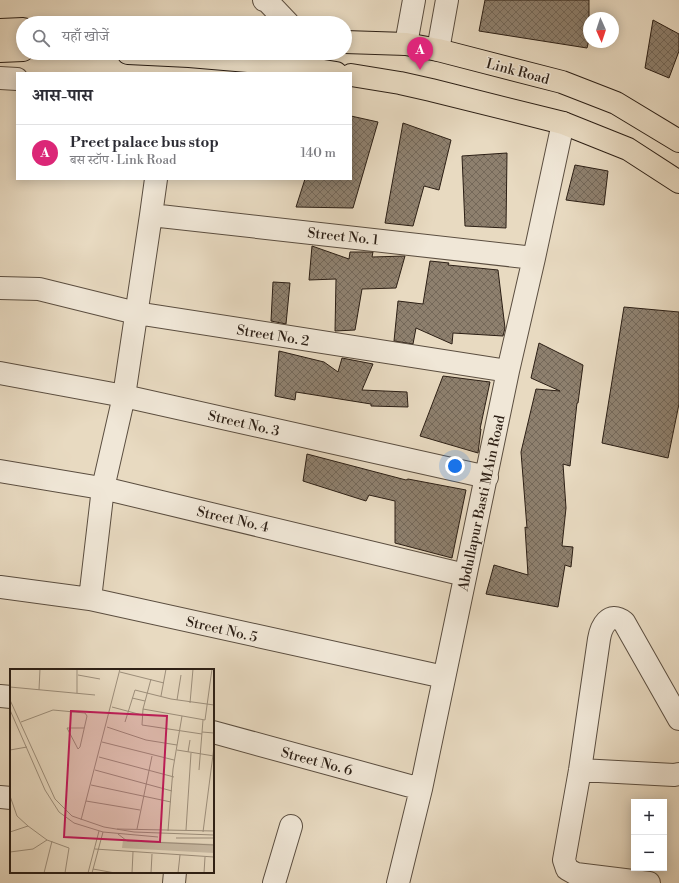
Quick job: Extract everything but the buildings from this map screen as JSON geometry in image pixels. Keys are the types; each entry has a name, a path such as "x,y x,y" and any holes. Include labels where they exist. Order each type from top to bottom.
{"main road":[{"path":"0,30 16,29"},
{"name":"Link Road","path":"352,42 406,44 438,50 562,82 616,102 679,142"},
{"path":"0,51 16,50"},
{"path":"235,60 281,64 311,71 324,72"},
{"path":"352,75 423,88 563,123 628,149 679,182"}],"street":[{"path":"264,0 267,1 281,16"},
{"path":"406,44 414,0"},
{"path":"438,50 447,0"},
{"path":"0,78 16,79"},
{"name":"Abdullapur Basti MAin Road","path":"398,883 421,789 508,371 563,123"},
{"path":"90,599 102,488 124,396 156,180"},
{"name":"Street No. 1","path":"151,214 534,258"},
{"name":"Street No. 2","path":"0,288 39,289 136,313 508,371"},
{"name":"Street No. 3","path":"0,373 124,396 487,477"},
{"name":"Street No. 4","path":"0,471 102,488 465,575"},
{"name":"Street No. 5","path":"0,587 90,599 444,677"},
{"path":"650,883 576,874 567,869 564,860 580,770 598,639 601,629 609,620 614,618 620,619 624,622 679,719"},
{"path":"0,696 10,697"},
{"name":"Street No. 6","path":"214,732 421,789"},
{"path":"580,770 674,775 679,774"},
{"path":"0,797 10,798"},
{"path":"274,883 291,826"}],"place":[{"name":"Preet palace bus stop","path":"420,70"}]}
